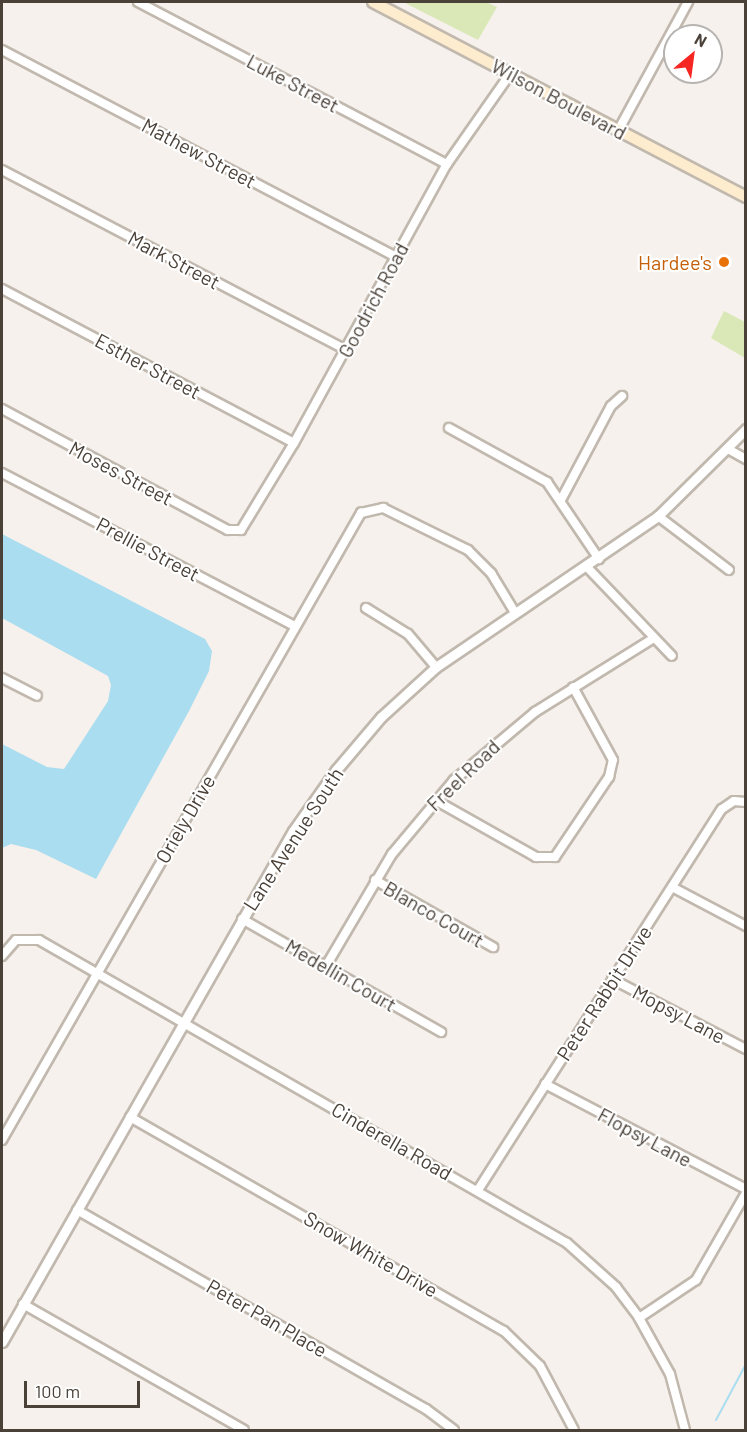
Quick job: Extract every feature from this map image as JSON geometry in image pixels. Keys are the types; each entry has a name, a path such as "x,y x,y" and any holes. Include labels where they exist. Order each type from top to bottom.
{"main road":[{"name":"Wilson Boulevard","path":"373,2 746,197"}],"street":[{"name":"Luke Street","path":"138,2 447,164"},
{"path":"618,131 688,2"},
{"name":"Mathew Street","path":"2,50 396,257"},
{"name":"Goodrich Road","path":"241,530 294,443 447,164 510,74"},
{"name":"Mark Street","path":"2,170 346,350"},
{"name":"Esther Street","path":"2,289 294,443"},
{"path":"562,498 612,406 622,396"},
{"name":"Moses Street","path":"2,409 228,530 241,530"},
{"path":"449,428 540,477 562,498 599,558"},
{"name":"Lane Avenue South","path":"2,1342 242,919 336,770 381,717 436,667 514,611 599,558 658,516 746,429"},
{"path":"728,449 746,459"},
{"name":"Prellie Street","path":"2,473 295,626"},
{"name":"Oriely Drive","path":"2,1140 354,521 376,507 476,556 514,611"},
{"path":"658,516 729,570"},
{"path":"586,566 672,656"},
{"path":"366,608 408,634 436,667"},
{"name":"Freel Road","path":"326,966 375,880 435,800 499,740 573,687 654,638"},
{"path":"2,678 37,696"},
{"path":"435,800 536,857 549,859 567,842 609,777 614,760 573,687"},
{"name":"Peter Rabbit Drive","path":"478,1190 722,809 734,801 746,802"},
{"name":"Blanco Court","path":"375,880 493,947"},
{"path":"672,887 746,926"},
{"name":"Medellin Court","path":"242,919 441,1032"},
{"name":"Cinderella Road","path":"2,956 16,940 39,940 478,1190 581,1254 616,1287 639,1318 670,1374 685,1431"},
{"name":"Mopsy Lane","path":"612,979 746,1049"},
{"name":"Flopsy Lane","path":"545,1084 746,1191"},
{"name":"Snow White Drive","path":"130,1117 504,1331 540,1366 574,1431"},
{"path":"639,1318 696,1280 746,1191"},
{"name":"Peter Pan Place","path":"77,1210 426,1409 454,1431"},
{"path":"23,1304 244,1431"}],"green space":[{"path":"486,2 497,7 478,40 405,3"},
{"path":"724,311 745,322 745,358 711,338"}],"water":[{"path":"2,534 205,639 212,651 209,671 189,711 96,879 36,850 11,844 2,848 2,744 47,767 64,769 108,701 111,685 108,676 2,618"}],"waterway":[{"path":"716,1420 746,1364"}],"place":[{"name":"Hardee's","path":"724,262"}]}
